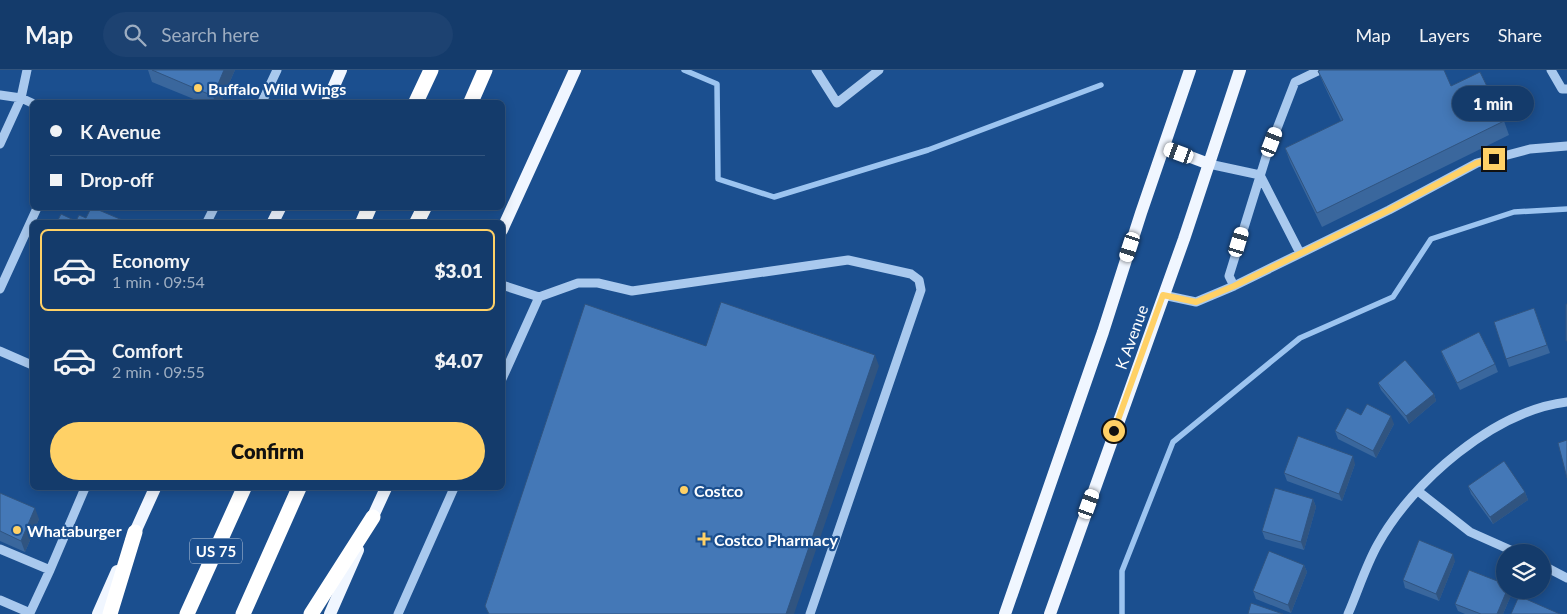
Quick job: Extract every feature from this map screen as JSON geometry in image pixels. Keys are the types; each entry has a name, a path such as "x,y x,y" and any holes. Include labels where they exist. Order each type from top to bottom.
{"highway":[{"path":"417,100 431,70"},
{"path":"472,100 485,70"},
{"name":"US 75","path":"187,614 243,490"},
{"name":"US 75","path":"243,614 298,490"},
{"path":"311,614 373,517"},
{"path":"110,614 135,532"}],"main road":[{"path":"328,100 341,70"},
{"path":"505,223 575,70"},
{"name":"K Avenue","path":"1005,614 1103,332 1190,70"},
{"name":"K Avenue","path":"1050,614 1210,164 1240,70"},
{"path":"1164,147 1210,164"},
{"path":"98,614 154,490"},
{"path":"330,614 385,490"}],"street":[{"path":"0,144 21,98 28,70"},
{"path":"263,100 277,70"},
{"path":"816,70 837,103 879,70"},
{"path":"1234,286 1229,276 1260,175 1295,82 1320,70"},
{"path":"1551,70 1562,89 1567,89"},
{"path":"0,95 21,98 30,102"},
{"path":"1163,295 1196,302 1234,286 1389,210 1477,163 1530,150 1567,146"},
{"path":"1210,164 1260,175"},
{"path":"1260,175 1300,254"},
{"path":"0,289 30,223"},
{"path":"505,286 539,297 578,283 598,283 632,292 848,260 911,274 919,280 921,290 810,614"},
{"path":"505,373 539,297"},
{"path":"0,351 30,364"},
{"path":"1351,613 1377,545 1397,513 1436,472 1480,437 1520,415 1553,404 1567,402"},
{"path":"0,600 30,614 84,490"},
{"path":"398,614 453,490"},
{"path":"1418,491 1470,532 1498,544"},
{"path":"0,549 50,570"},
{"path":"1551,570 1567,578"}],"building":[{"path":"152,70 224,70 213,96"},
{"path":"1444,70 1451,86 1480,72 1504,121 1317,213 1285,148 1343,120 1318,71"},
{"path":"90,210 99,210 122,220 76,220 79,215 86,218"},
{"path":"61,214 74,220 58,220"},
{"name":"Costco","path":"721,302 875,355 786,614 489,614 485,606 585,304 706,346"},
{"path":"1567,304 1567,341 1566,341"},
{"path":"1534,308 1547,345 1506,359 1494,322"},
{"path":"1479,332 1495,364 1457,383 1441,351"},
{"path":"1405,360 1434,394 1406,416 1378,383"},
{"path":"1367,404 1391,416 1373,451 1335,431 1347,408 1361,415"},
{"path":"1298,436 1353,456 1339,494 1284,473"},
{"path":"1567,440 1567,478 1558,443"},
{"path":"1504,461 1525,492 1490,517 1468,486"},
{"path":"1275,488 1313,499 1301,542 1262,531"},
{"name":"Whataburger","path":"0,493 35,508 21,541 0,531"},
{"path":"1419,540 1453,554 1436,594 1403,580"},
{"path":"1269,551 1304,565 1288,605 1253,591"},
{"path":"1469,570 1496,580 1496,599 1503,599 1497,614 1481,614 1455,604"},
{"path":"1518,599 1526,599 1560,614 1511,614"},
{"path":"1251,603 1283,614 1248,614"}],"waterway":[{"path":"684,70 717,84 718,179 774,197 928,150 1101,85"},
{"path":"1122,614 1122,571 1173,442 1300,338 1393,297 1431,239 1514,212 1567,209"}],"place":[{"name":"Buffalo Wild Wings","path":"198,88"},
{"name":"Costco","path":"684,490"},
{"name":"Whataburger","path":"17,530"},
{"name":"Costco Pharmacy","path":"704,539"}],"route":[{"path":"1114,431 1163,295 1196,302 1234,286 1389,210 1477,163 1494,159"}]}
